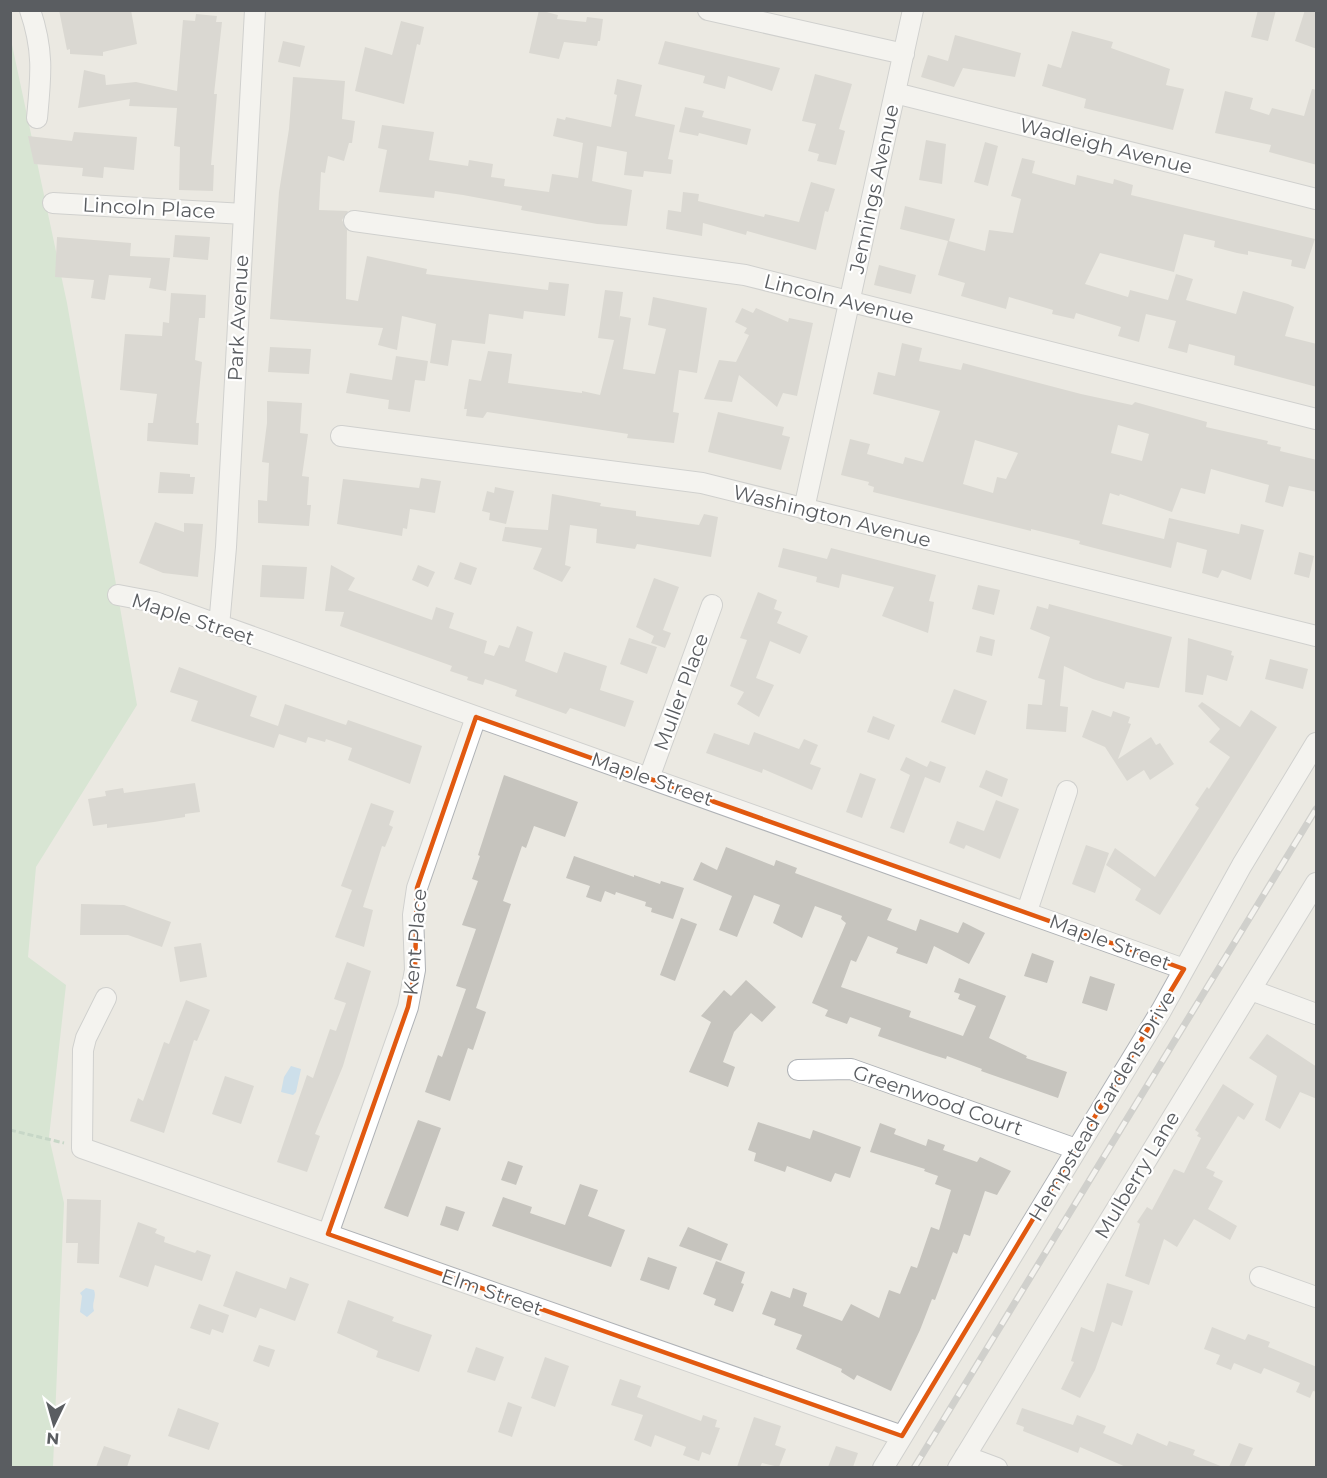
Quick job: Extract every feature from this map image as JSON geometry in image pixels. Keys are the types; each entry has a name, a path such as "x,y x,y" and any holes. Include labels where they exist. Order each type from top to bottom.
{"street":[{"path":"30,10 40,40 41,74 37,118"},
{"name":"Park Avenue","path":"219,626 226,547 255,10"},
{"path":"708,10 904,54"},
{"name":"Jennings Avenue","path":"804,509 913,10"},
{"name":"Wadleigh Avenue","path":"895,93 1317,199"},
{"name":"Lincoln Place","path":"53,203 244,214"},
{"name":"Lincoln Avenue","path":"354,221 745,275 1317,419"},
{"name":"Washington Avenue","path":"341,436 702,483 1317,636"},
{"name":"Maple Street","path":"118,595 155,602 1027,911 1184,969"},
{"name":"Muller Place","path":"650,778 712,605"},
{"name":"Kent Place","path":"328,1234 408,1007 415,970 413,915 417,888 476,717"},
{"name":"Hempstead Gardens Drive","path":"883,1467 1161,1011 1242,865 1317,743"},
{"path":"1027,911 1067,790"},
{"name":"Mulberry Lane","path":"962,1462 1317,883"},
{"path":"1251,990 1317,1014"},
{"path":"82,1148 83,1050 86,1038 106,998"},
{"name":"Greenwood Court","path":"798,1071 851,1069 1076,1149"},
{"name":"Elm Street","path":"82,1148 902,1436"},
{"path":"1260,1276 1317,1297"},
{"path":"962,1462 998,1467"}],"path":[{"path":"10,1130 82,1148"}],"highlighted area":[{"path":"476,717 1184,969 902,1436 328,1234 408,1007 415,970 417,888"}],"green space":[{"path":"11,40 67,303 137,705 36,867 28,957 66,985 49,1137 64,1203 53,1467 11,1467"}],"water":[{"path":"291,1066 301,1069 296,1092 293,1095 281,1092 284,1077"},
{"path":"86,1288 94,1290 95,1296 94,1311 87,1317 80,1312 82,1296 80,1293"}],"building":[{"path":"59,10 131,10 137,44 103,52 103,56 70,54 70,49 67,50"},
{"path":"539,10 558,15 557,19 586,22 587,17 603,19 600,41 597,46 564,42 559,59 529,53"},
{"path":"1258,10 1276,10 1268,41 1251,37"},
{"path":"1305,10 1317,10 1317,49 1295,41"},
{"path":"196,14 217,16 216,22 222,22 214,94 217,94 211,165 214,165 213,191 179,190 180,147 174,146 177,108 129,106 130,99 78,108 84,70 105,75 106,85 136,82 177,91 183,20 195,21"},
{"path":"401,21 424,27 420,45 417,44 404,104 355,91 365,47 392,55"},
{"path":"1072,31 1113,42 1111,48 1170,69 1166,85 1184,89 1173,130 1084,108 1086,99 1042,86 1048,64 1061,68"},
{"path":"955,35 1021,53 1015,77 963,68 954,87 921,77 928,55 948,61"},
{"path":"283,41 305,46 300,67 278,62"},
{"path":"665,41 780,68 772,91 728,76 725,89 703,83 705,76 658,64"},
{"path":"815,74 852,84 839,129 845,131 836,165 817,161 819,154 808,151 816,124 802,121"},
{"path":"293,77 345,81 342,119 355,121 352,143 349,143 344,161 328,156 325,173 321,172 319,210 348,211 342,220 347,230 346,299 358,301 367,256 427,269 426,274 548,290 549,282 569,284 565,316 524,311 523,319 489,314 485,344 452,340 448,366 430,363 436,324 402,316 397,350 378,345 383,328 270,319 279,192 289,129"},
{"path":"617,79 642,85 635,116 675,125 668,159 673,160 671,174 644,171 643,177 624,175 627,152 597,146 592,181 632,190 627,226 597,224 521,210 522,206 435,191 434,198 379,192 387,150 378,148 382,125 434,132 429,160 468,166 469,160 493,164 491,177 505,179 504,186 549,192 552,174 578,178 583,143 553,136 557,118 565,120 566,117 611,127 617,95 614,94"},
{"path":"1312,89 1317,90 1317,165 1269,152 1271,145 1215,133 1225,91 1253,98 1250,109 1269,115 1272,108 1304,116"},
{"path":"685,107 704,111 702,117 751,129 747,145 699,133 698,136 679,132"},
{"path":"74,132 137,137 134,170 104,167 103,178 82,176 83,168 34,164 28,136 72,141"},
{"path":"926,140 946,144 942,184 919,180"},
{"path":"985,142 998,146 988,186 974,182"},
{"path":"1022,158 1035,161 1032,173 1075,185 1077,175 1113,184 1114,179 1133,185 1131,195 1315,239 1305,269 1291,266 1292,260 1248,251 1248,255 1237,253 1214,247 1215,241 1184,234 1174,272 1100,253 1085,284 1128,297 1130,290 1168,300 1176,274 1193,279 1186,300 1236,314 1243,291 1288,304 1294,307 1285,336 1317,344 1317,387 1234,365 1235,356 1189,344 1187,353 1168,348 1176,321 1146,314 1139,342 1118,336 1121,327 1076,313 1074,319 1052,314 1053,310 1009,297 1006,309 961,296 965,283 938,275 948,241 900,229 905,206 955,219 949,241 985,251 989,230 1013,233 1021,199 1011,196"},
{"path":"811,182 835,189 828,212 825,211 816,250 747,231 746,235 703,223 702,236 666,229 668,210 681,212 683,192 699,194 698,201 764,217 765,214 799,222"},
{"path":"175,235 210,237 208,260 173,257"},
{"path":"57,237 131,243 130,256 170,258 166,291 149,288 151,278 109,275 105,300 91,298 94,280 55,277"},
{"path":"879,265 916,275 911,294 874,285"},
{"path":"605,290 623,292 619,321 620,316 631,318 623,369 655,374 666,329 648,325 653,297 707,308 697,373 679,370 673,412 679,413 674,443 627,438 628,434 487,412 483,418 466,416 467,409 464,409 469,379 481,381 488,351 512,354 508,383 600,395 614,340 598,338"},
{"path":"171,293 206,295 205,318 199,318 195,360 202,362 196,423 199,423 198,445 147,441 148,423 153,423 157,394 120,390 125,334 162,336 163,322 169,323"},
{"path":"742,308 753,313 756,308 788,322 789,318 813,323 797,396 783,393 777,407 739,375 732,402 704,399 719,360 736,362 749,335 744,333 747,328 735,322"},
{"path":"902,343 922,348 919,361 961,370 963,363 1081,394 1132,405 1135,402 1207,422 1206,427 1268,441 1267,444 1281,447 1280,451 1317,460 1317,492 1289,486 1283,507 1265,502 1269,485 1211,469 1205,494 1181,488 1172,512 1120,494 1119,496 1110,493 1102,524 1164,539 1169,518 1239,534 1241,524 1264,530 1251,580 1222,570 1218,578 1202,573 1207,550 1177,542 1171,568 1079,544 1080,541 873,492 874,487 868,485 869,482 841,475 850,439 870,444 867,454 903,464 905,457 923,462 940,411 873,394 878,372 895,376","holes":["1118,425 1149,434 1142,461 1111,453","975,440 1018,453 1006,479 997,477 993,493 963,484"]},
{"path":"270,347 311,349 309,374 268,372"},
{"path":"396,356 428,361 425,381 415,380 410,412 388,409 389,400 346,393 350,373 392,380"},
{"path":"267,401 302,403 300,433 308,434 302,476 309,477 307,505 311,505 309,526 258,523 258,500 267,501 269,463 262,462"},
{"path":"718,412 784,427 782,435 790,437 781,470 708,452"},
{"path":"160,472 190,474 190,477 195,477 193,494 158,493"},
{"path":"421,478 441,481 435,513 410,509 407,529 403,528 402,536 337,524 343,479 419,488"},
{"path":"495,487 514,491 506,524 489,520 490,513 482,511 487,491 494,493"},
{"path":"552,494 601,503 600,506 636,511 636,516 699,525 704,514 718,517 711,557 637,544 635,549 596,543 597,529 570,525 565,565 571,567 562,582 533,569 542,548 502,541 505,527 548,530"},
{"path":"155,522 184,532 184,523 203,524 198,577 163,573 139,563"},
{"path":"783,548 827,559 831,548 936,575 929,601 934,602 928,633 882,616 894,587 842,574 839,588 816,582 817,577 778,567"},
{"path":"1299,552 1314,556 1309,578 1294,574"},
{"path":"460,562 477,568 471,585 454,579"},
{"path":"262,565 307,567 304,599 260,597"},
{"path":"331,565 355,578 348,590 432,620 436,607 454,613 449,628 487,641 484,653 494,656 499,645 509,648 517,626 533,632 525,661 557,673 564,652 607,666 600,690 634,701 625,727 570,708 566,714 515,696 517,690 485,679 483,685 467,680 468,677 450,671 452,666 340,626 344,612 325,611"},
{"path":"418,565 435,572 428,587 412,580"},
{"path":"654,578 679,587 663,630 671,633 665,648 651,643 654,636 636,627"},
{"path":"978,585 1000,590 994,615 972,609"},
{"path":"758,592 777,600 774,609 782,612 777,623 808,636 800,654 770,641 756,678 774,685 759,717 737,704 744,692 730,686 747,640 740,638"},
{"path":"1049,604 1172,637 1159,688 1126,682 1124,689 1064,666 1060,706 1068,707 1066,732 1026,729 1028,704 1042,705 1045,680 1038,678 1050,637 1030,629 1037,606 1048,609"},
{"path":"980,636 995,640 992,656 976,652"},
{"path":"629,638 657,647 647,674 620,664"},
{"path":"1188,638 1232,651 1231,655 1234,656 1227,681 1207,675 1203,695 1185,692"},
{"path":"1270,659 1308,669 1303,689 1265,679"},
{"path":"179,667 257,696 250,716 278,726 285,704 346,725 348,720 422,746 410,784 348,760 352,748 326,739 325,742 308,737 306,743 279,734 274,748 191,721 198,701 170,692"},
{"path":"954,689 987,701 975,735 941,722"},
{"path":"1202,702 1240,727 1251,710 1277,727 1160,915 1135,900 1141,889 1106,865 1115,848 1155,877 1199,808 1195,805 1207,787 1209,789 1230,757 1209,742 1220,729 1198,706"},
{"path":"1092,710 1111,717 1113,711 1130,717 1128,723 1131,724 1118,759 1151,737 1156,745 1160,743 1174,764 1150,780 1144,770 1127,781 1105,747 1082,737"},
{"path":"873,716 895,725 889,740 867,732"},
{"path":"754,732 799,749 804,739 818,745 810,764 821,768 812,790 763,769 762,773 706,753 714,733 749,745"},
{"path":"906,757 927,767 930,761 946,767 940,783 925,777 904,833 890,828 910,775 900,770"},
{"path":"986,770 1008,779 1002,797 979,787"},
{"path":"860,773 876,779 862,818 846,812"},
{"path":"504,775 578,802 565,837 534,826 526,848 522,846 503,901 511,904 476,1008 486,1012 473,1050 468,1048 450,1101 425,1092 438,1055 442,1057 466,989 456,986 476,929 462,925 478,881 472,879"},
{"path":"195,783 200,812 154,822 107,828 107,824 93,826 88,799 106,796 105,791 123,788 124,793"},
{"path":"996,800 1019,809 1000,859 966,845 964,849 949,843 957,821 984,831"},
{"path":"371,803 394,811 389,825 393,827 385,847 382,846 363,907 373,910 364,947 335,937 352,890 341,886"},
{"path":"1086,845 1109,853 1095,893 1072,884"},
{"path":"726,847 774,866 776,860 797,868 795,873 892,909 887,920 916,931 920,919 958,933 963,922 985,933 969,964 934,946 927,964 896,953 898,948 868,936 856,962 851,960 841,987 911,1011 909,1017 963,1036 976,1006 958,999 960,994 954,992 959,978 1006,996 989,1038 1027,1056 1026,1058 1067,1072 1058,1098 981,1071 982,1069 947,1056 946,1059 878,1036 881,1028 850,1017 847,1024 825,1016 828,1010 812,1003 846,923 841,919 842,916 815,906 802,938 773,923 780,905 754,895 737,937 719,930 732,896 693,880 701,862 717,870"},
{"path":"574,856 634,877 634,875 660,884 661,881 684,888 673,919 651,912 652,908 645,906 646,902 616,892 615,895 605,891 601,902 586,897 590,886 566,878"},
{"path":"81,904 124,905 171,922 162,947 128,935 80,935"},
{"path":"681,918 697,924 675,981 660,975"},
{"path":"201,943 207,977 180,982 174,947"},
{"path":"1032,953 1054,961 1047,983 1024,976"},
{"path":"347,962 371,971 343,1066 315,1134 320,1136 307,1172 277,1162 307,1075 313,1078 330,1029 336,1031 346,1003 334,999"},
{"path":"1090,976 1115,984 1107,1011 1082,1003"},
{"path":"746,980 776,1007 762,1022 751,1013 734,1032 723,1062 735,1067 728,1087 689,1072 711,1022 701,1016 724,990 731,996"},
{"path":"186,1000 210,1010 197,1041 194,1040 164,1133 130,1121 138,1098 143,1101 164,1042 169,1044"},
{"path":"1267,1034 1317,1067 1317,1099 1300,1092 1280,1129 1265,1120 1277,1076 1249,1058"},
{"path":"225,1076 254,1086 241,1124 212,1114"},
{"path":"1223,1084 1254,1104 1244,1120 1238,1116 1206,1168 1215,1172 1213,1176 1223,1181 1208,1209 1237,1226 1230,1240 1194,1219 1177,1247 1164,1239 1149,1285 1125,1276 1140,1224 1137,1222 1147,1207 1152,1210 1174,1169 1184,1173 1201,1138 1197,1136 1199,1133 1195,1130"},
{"path":"418,1120 441,1128 408,1217 384,1208"},
{"path":"758,1122 810,1139 813,1130 861,1147 850,1178 835,1173 831,1182 787,1166 785,1172 754,1161 756,1153 748,1150"},
{"path":"880,1123 896,1129 894,1134 926,1146 928,1139 945,1145 943,1150 977,1162 980,1157 1011,1171 997,1195 985,1191 970,1236 964,1234 957,1254 953,1252 935,1300 932,1299 891,1391 857,1375 854,1380 841,1372 842,1369 796,1349 802,1335 774,1325 776,1319 762,1314 771,1291 790,1298 793,1288 807,1293 803,1306 842,1321 851,1304 879,1318 889,1290 900,1294 911,1266 917,1268 931,1227 939,1230 951,1190 935,1184 938,1176 924,1171 925,1169 870,1152"},
{"path":"508,1161 523,1166 516,1185 501,1180"},
{"path":"580,1184 598,1190 588,1216 625,1230 611,1267 492,1226 503,1197 532,1207 530,1213 565,1225"},
{"path":"67,1199 101,1200 99,1264 77,1263 78,1243 66,1243"},
{"path":"446,1206 465,1212 458,1231 440,1225"},
{"path":"138,1222 157,1229 155,1233 165,1237 164,1242 195,1253 197,1250 211,1255 202,1281 155,1265 148,1287 119,1277"},
{"path":"688,1227 728,1244 721,1261 679,1246"},
{"path":"648,1257 677,1267 669,1290 640,1280"},
{"path":"716,1261 745,1272 741,1283 744,1284 733,1312 714,1305 716,1299 703,1294"},
{"path":"236,1271 286,1289 290,1277 309,1284 295,1321 260,1308 256,1318 223,1306"},
{"path":"1107,1283 1133,1291 1122,1326 1112,1322 1095,1370 1080,1398 1061,1389 1074,1362 1071,1361 1081,1327 1094,1332"},
{"path":"348,1300 394,1317 392,1321 432,1335 419,1372 376,1357 378,1351 337,1333"},
{"path":"199,1304 229,1315 223,1333 212,1329 210,1335 190,1328"},
{"path":"1212,1327 1245,1340 1248,1334 1270,1342 1268,1347 1317,1367 1317,1392 1313,1391 1310,1398 1296,1392 1300,1383 1264,1368 1261,1374 1234,1363 1231,1370 1216,1364 1220,1355 1204,1349"},
{"path":"259,1345 275,1350 269,1367 253,1361"},
{"path":"476,1347 504,1357 495,1381 467,1372"},
{"path":"545,1357 569,1366 555,1407 531,1398"},
{"path":"620,1379 641,1386 637,1397 701,1421 703,1415 717,1420 715,1427 720,1428 710,1455 702,1452 699,1461 683,1455 686,1447 655,1435 651,1447 634,1440 643,1415 611,1405"},
{"path":"508,1402 522,1407 512,1437 498,1432"},
{"path":"178,1408 219,1423 209,1450 168,1436"},
{"path":"1022,1408 1073,1425 1077,1415 1106,1426 1103,1433 1132,1445 1137,1433 1167,1446 1169,1441 1195,1450 1193,1455 1223,1467 1126,1467 1080,1447 1078,1453 1023,1431 1024,1427 1016,1424"},
{"path":"754,1417 781,1426 775,1445 786,1449 779,1467 762,1463 760,1467 737,1467"},
{"path":"1239,1443 1253,1448 1244,1467 1229,1467"},
{"path":"104,1446 131,1455 127,1467 96,1467"},
{"path":"836,1446 858,1453 853,1467 828,1467"}],"railway":[{"path":"914,1468 1316,809"}]}
